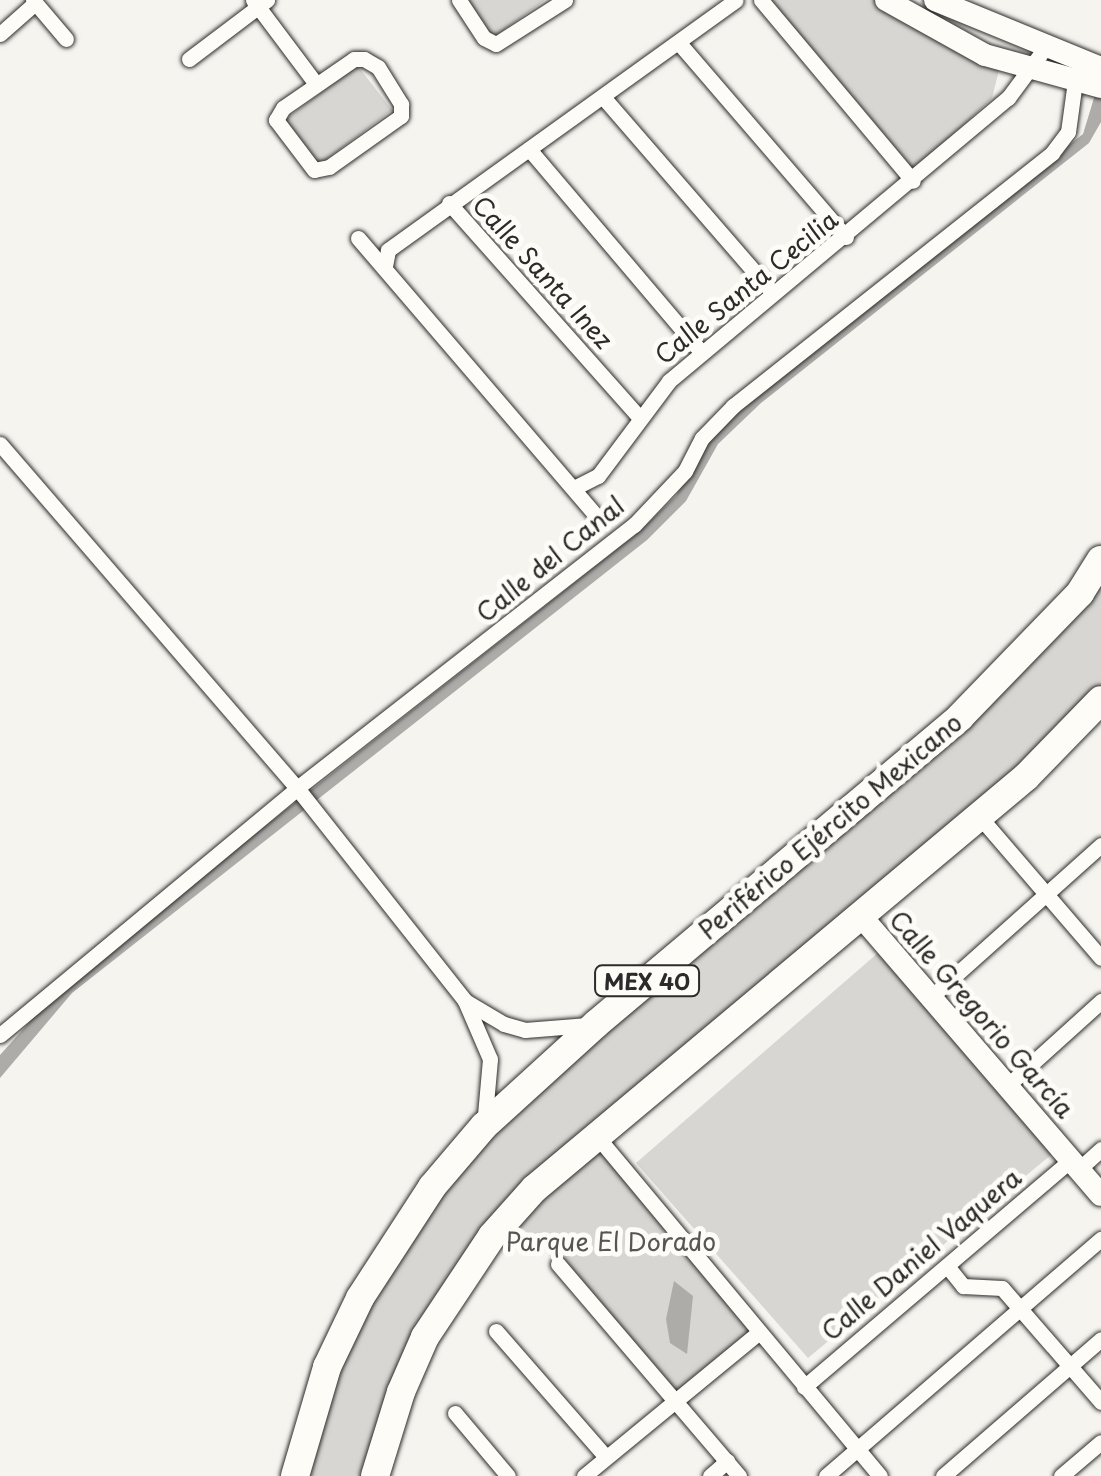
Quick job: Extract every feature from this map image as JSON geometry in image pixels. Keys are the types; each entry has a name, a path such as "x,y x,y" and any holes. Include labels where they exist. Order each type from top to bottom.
{"highway":[{"name":"Periférico Ejército Mexicano","path":"295,1476 327,1367 360,1298 421,1202 484,1126 596,1024 960,717 1069,606 1101,560"},
{"name":"MEX 40","path":"375,1476 401,1392 425,1337 455,1288 524,1200 595,1134 979,816 1101,700"}],"street":[{"path":"459,0 484,38 496,44 564,0"},
{"path":"384,266 388,250 736,0"},
{"path":"761,0 912,181"},
{"path":"886,0 943,36 1029,70 1101,87"},
{"path":"935,0 1101,68"},
{"path":"0,34 34,2 66,39"},
{"path":"189,60 259,2 316,84"},
{"path":"679,42 846,238"},
{"name":"Calle Santa Cecilia","path":"574,488 598,476 669,381 846,238 1008,98 1045,48"},
{"path":"354,60 372,62 401,104 400,116 329,167 314,170 276,120 282,108 316,84 354,60"},
{"name":"Calle del Canal","path":"0,1035 64,977 297,788 634,526 686,472 702,438 733,406 1052,153 1068,132 1075,82"},
{"path":"603,97 773,294"},
{"path":"529,148 701,352"},
{"name":"Calle Santa Inez","path":"449,204 640,418"},
{"path":"358,238 595,516"},
{"path":"0,444 297,788 465,1000 490,1058 484,1126"},
{"path":"979,816 1101,958"},
{"path":"931,997 1101,845"},
{"name":"Calle Gregorio García","path":"860,914 1101,1195"},
{"path":"465,1000 504,1024 525,1030 550,1031 596,1024"},
{"path":"1008,1086 1101,1001"},
{"path":"595,1134 880,1476"},
{"name":"Calle Daniel Vaquera","path":"804,1387 947,1266 1075,1164 1101,1149"},
{"path":"826,1476 1101,1239"},
{"path":"558,1264 740,1476"},
{"path":"947,1266 963,1286 1002,1288 1101,1402"},
{"path":"496,1331 606,1458"},
{"path":"584,1476 759,1332"},
{"path":"943,1476 1101,1340"},
{"path":"454,1413 508,1476"},
{"path":"1062,1476 1101,1442"},
{"path":"710,1476 726,1461"}],"green space":[{"path":"462,0 545,0 491,39"},
{"path":"771,0 882,0 999,70 992,98 915,171"},
{"path":"357,65 392,110 315,168 281,123"},
{"path":"1101,565 1101,696 477,1253 372,1476 299,1476 330,1369 433,1187 813,845"},
{"path":"887,945 1058,1149 808,1358 636,1163"},
{"name":"Parque El Dorado","path":"599,1140 759,1332 674,1400 558,1264 515,1221"}],"shaded area":[{"path":"1101,75 1101,122 1089,143 761,403 718,444 686,501 647,540 72,993 0,1078 0,1055 61,987 640,531 676,496 710,436 755,393 1083,134"},
{"path":"674,1281 693,1296 687,1354 670,1343 666,1319"}]}
